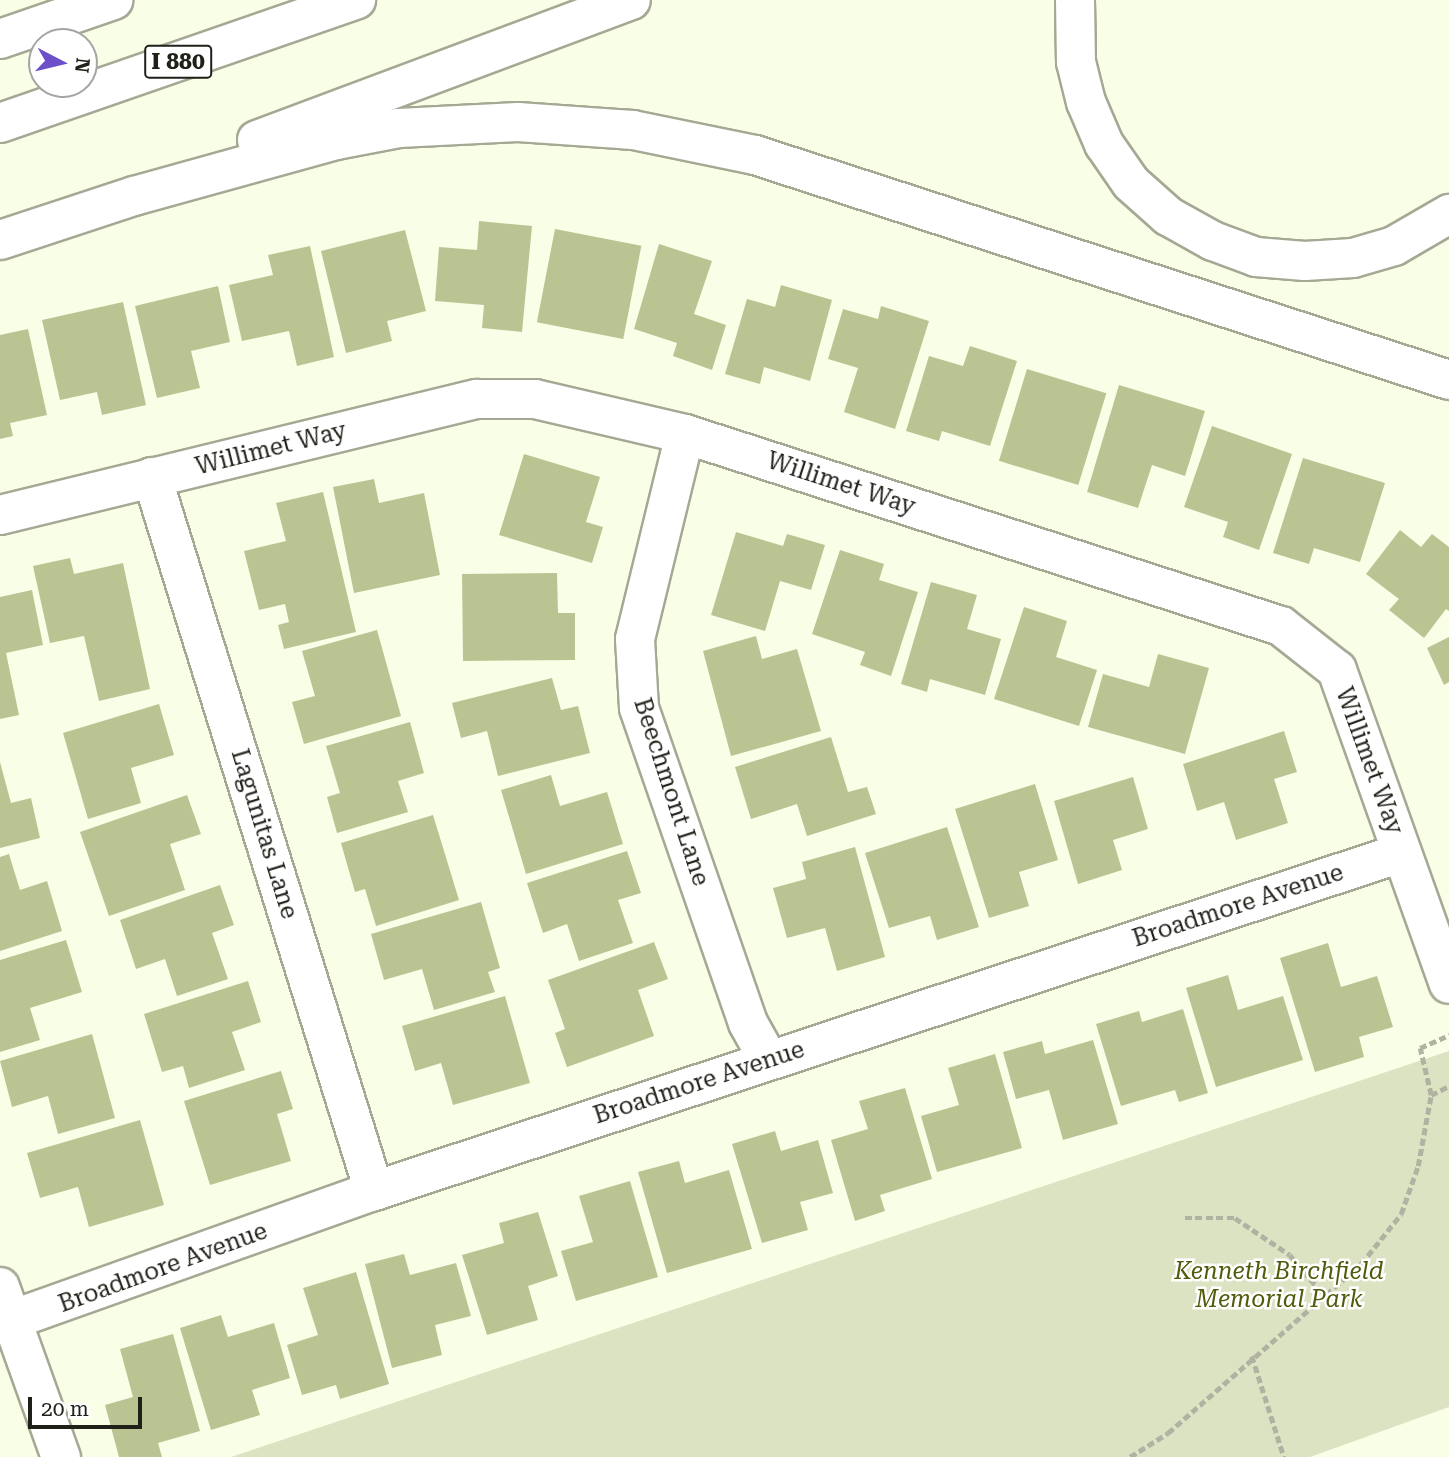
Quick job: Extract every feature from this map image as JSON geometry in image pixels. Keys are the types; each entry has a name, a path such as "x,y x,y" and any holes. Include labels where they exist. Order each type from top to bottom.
{"main road":[{"path":"0,39 113,0"},
{"name":"I 880","path":"0,123 356,0"},
{"path":"134,196 261,138 631,0"},
{"path":"1075,0 1076,62 1086,102 1104,144 1131,183 1180,223 1256,257 1305,261 1353,258 1394,246 1449,214"},
{"path":"0,240 134,196 336,140 400,128 518,122 633,130 693,140 793,166 1449,380"},
{"name":"Willimet Way","path":"0,515 477,399 535,399 685,434 1281,626 1337,670 1449,984"},
{"name":"Beechmont Lane","path":"685,434 635,639 639,708 748,1023 768,1059"},
{"name":"Lagunitas Lane","path":"152,477 374,1191"},
{"name":"Broadmore Avenue","path":"4,1310 1401,853"},
{"path":"4,1310 61,1457"}],"path":[{"path":"1130,1457 1168,1433 1252,1356 1361,1264 1401,1214 1418,1166 1431,1095 1420,1048 1449,1035"},
{"path":"1431,1095 1449,1086"},
{"path":"1185,1218 1235,1218 1290,1255 1323,1294"},
{"path":"1252,1356 1284,1457"}],"green space":[{"name":"Kenneth Birchfield Memorial Park","path":"1449,1051 1449,1407 1310,1457 231,1457"}],"building":[{"path":"479,221 532,226 522,332 482,328 484,305 435,301 439,247 477,250"},
{"path":"555,229 641,246 623,339 537,322"},
{"path":"405,230 426,311 387,321 392,341 346,353 321,251"},
{"path":"659,244 712,261 694,314 726,325 712,370 673,356 677,343 634,329"},
{"path":"310,246 334,357 297,366 289,331 242,341 229,285 273,275 268,255"},
{"path":"781,285 832,300 810,381 764,367 760,384 725,374 747,299 775,307"},
{"path":"218,286 230,342 191,351 200,388 157,398 135,306"},
{"path":"123,302 146,405 102,415 97,392 60,400 42,320"},
{"path":"881,306 929,321 895,429 844,412 858,368 828,359 843,309 878,319"},
{"path":"28,329 47,415 10,423 13,436 0,439 0,335"},
{"path":"970,346 1017,361 990,446 942,431 939,441 906,431 929,356 963,366"},
{"path":"1027,369 1106,393 1078,485 999,461"},
{"path":"1119,385 1205,411 1185,476 1152,465 1138,508 1087,492"},
{"path":"1212,426 1292,454 1259,550 1223,537 1228,522 1184,507"},
{"path":"524,454 600,477 586,522 603,527 592,563 499,535"},
{"path":"1303,458 1385,483 1360,562 1314,548 1309,564 1273,553"},
{"path":"374,479 379,503 424,493 440,575 354,593 333,487"},
{"path":"323,492 356,632 284,649 278,625 289,622 285,604 259,610 244,551 286,541 276,503"},
{"path":"1400,530 1421,547 1432,534 1449,547 1449,611 1446,609 1424,638 1389,610 1399,599 1366,574"},
{"path":"736,532 783,546 787,534 825,545 811,590 780,581 765,631 711,615"},
{"path":"840,550 884,564 879,580 918,592 891,676 860,665 865,652 812,634"},
{"path":"70,558 74,574 123,563 150,689 99,701 84,636 50,643 33,566"},
{"path":"557,573 558,613 575,613 575,660 463,661 462,574"},
{"path":"931,582 977,595 967,629 1001,639 985,695 930,679 927,692 901,684"},
{"path":"32,590 43,645 6,653 19,715 0,719 0,597"},
{"path":"1024,607 1067,621 1056,657 1097,670 1079,726 994,699"},
{"path":"377,630 401,716 304,744 292,702 315,696 302,651"},
{"path":"756,636 762,659 797,649 821,731 731,756 703,651"},
{"path":"1449,637 1449,682 1444,685 1427,648"},
{"path":"1158,654 1209,668 1185,754 1088,727 1103,674 1149,687"},
{"path":"552,678 561,710 578,706 590,753 498,776 487,731 461,738 452,703"},
{"path":"159,704 174,755 131,768 141,803 88,819 63,733"},
{"path":"410,722 424,773 398,781 408,812 337,833 327,797 340,793 326,746"},
{"path":"1284,731 1297,772 1274,779 1288,823 1236,840 1224,802 1197,811 1183,764"},
{"path":"831,737 848,792 867,787 876,814 807,836 797,804 751,819 735,767"},
{"path":"0,762 11,803 31,798 40,838 0,848"},
{"path":"551,775 560,806 607,792 623,844 526,874 501,790"},
{"path":"1133,777 1148,829 1113,840 1122,870 1078,884 1054,801"},
{"path":"1035,784 1058,860 1019,872 1029,906 989,918 955,809"},
{"path":"187,795 201,834 170,844 185,890 109,916 80,832"},
{"path":"433,815 459,900 376,926 365,889 355,892 341,843"},
{"path":"947,827 979,927 937,940 930,916 889,928 865,853"},
{"path":"855,847 885,957 837,971 825,928 787,938 773,888 806,879 802,862"},
{"path":"627,851 641,893 618,900 633,943 579,961 567,924 543,933 527,883"},
{"path":"9,854 20,890 47,881 62,931 0,951 0,857"},
{"path":"220,885 234,925 212,933 228,979 177,996 165,959 136,969 120,920"},
{"path":"481,902 500,968 488,972 495,992 434,1010 422,969 384,980 371,934"},
{"path":"66,940 82,992 30,1008 40,1040 0,1052 0,960"},
{"path":"654,942 668,979 638,990 654,1036 567,1067 555,1033 565,1029 548,980"},
{"path":"1328,943 1341,987 1377,976 1393,1027 1359,1037 1364,1057 1315,1072 1280,958"},
{"path":"1228,975 1238,1010 1283,996 1303,1060 1216,1087 1186,988"},
{"path":"248,981 261,1022 232,1032 245,1070 189,1088 183,1066 162,1072 144,1014"},
{"path":"505,996 530,1083 453,1105 441,1063 415,1071 402,1026"},
{"path":"1183,1009 1208,1093 1179,1102 1175,1090 1121,1106 1096,1024 1139,1011 1142,1022"},
{"path":"92,1034 115,1118 58,1134 48,1096 12,1107 0,1061"},
{"path":"1093,1040 1118,1124 1063,1140 1049,1090 1016,1099 1003,1052 1042,1041 1045,1054"},
{"path":"995,1054 1022,1148 937,1172 921,1116 959,1105 948,1068"},
{"path":"281,1071 293,1109 277,1114 291,1161 210,1185 184,1101"},
{"path":"905,1088 932,1179 880,1195 885,1211 855,1221 831,1140 868,1129 859,1101"},
{"path":"140,1120 164,1205 89,1227 78,1187 40,1198 27,1153"},
{"path":"775,1131 781,1151 818,1140 833,1193 800,1202 808,1230 762,1243 732,1144"},
{"path":"679,1161 685,1183 729,1170 752,1249 667,1273 638,1172"},
{"path":"630,1181 658,1277 576,1301 561,1251 593,1242 579,1196"},
{"path":"538,1212 558,1276 528,1286 538,1320 487,1335 462,1255 504,1243 499,1223"},
{"path":"404,1254 410,1275 456,1263 471,1316 435,1325 442,1355 392,1368 365,1264"},
{"path":"356,1272 389,1384 340,1399 336,1385 302,1395 287,1345 318,1335 303,1288"},
{"path":"221,1315 228,1337 274,1323 290,1378 252,1390 260,1415 211,1430 180,1328"},
{"path":"173,1334 200,1431 158,1443 162,1457 119,1457 105,1405 133,1397 120,1349"}]}
